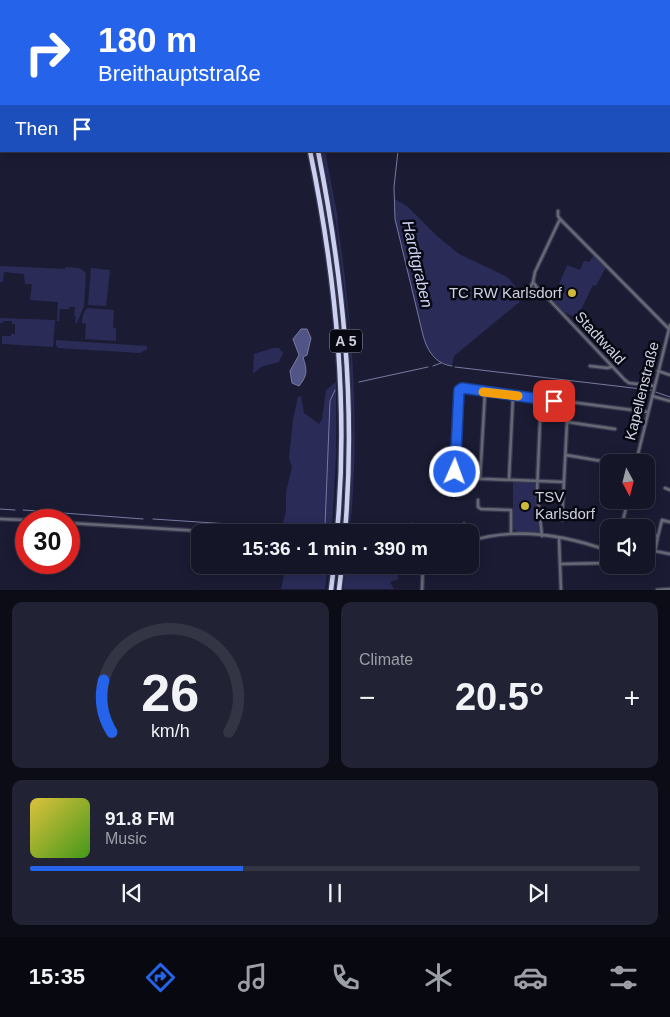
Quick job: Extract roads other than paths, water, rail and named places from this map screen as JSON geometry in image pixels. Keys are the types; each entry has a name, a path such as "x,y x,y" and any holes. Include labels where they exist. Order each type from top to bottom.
{"highway":[{"name":"A 5","path":"310,152 329,253 338,338 342,454 338,524"},
{"name":"A 5","path":"318,152 336,252 346,338 350,429 345,524"},
{"path":"331,590 333,574"},
{"path":"339,590 341,574"}],"street":[{"path":"558,211 560,219 669,329"},
{"path":"538,289 528,288 533,282 535,272 560,219"},
{"path":"556,227 566,225"},
{"name":"Stadtwald","path":"533,282 625,380 629,383 654,387"},
{"name":"Kapellenstraße","path":"638,454 670,325"},
{"path":"590,366 611,367"},
{"path":"658,372 670,375"},
{"path":"564,482 462,478 457,476 455,472 458,392 462,388 648,412"},
{"path":"480,479 486,392"},
{"path":"652,395 670,401"},
{"path":"509,480 513,396"},
{"path":"541,399 538,497 542,536"},
{"path":"562,520 568,403"},
{"path":"567,422 614,429"},
{"path":"566,455 600,461"},
{"path":"665,488 670,490"},
{"path":"478,500 478,507 481,509 511,510 511,533"},
{"path":"0,518 15,519"},
{"path":"670,522 662,520 655,551 670,554"},
{"path":"80,524 191,530"},
{"path":"479,538 511,533 559,538 600,548"},
{"path":"559,538 561,590"},
{"path":"560,564 600,563"},
{"path":"422,590 424,574"},
{"path":"657,590 670,589"}],"water":[{"path":"301,329 307,329 311,338 307,355 303,357 306,369 304,379 299,386 292,383 290,371 299,355 293,339"}],"waterway":[{"name":"Hardtgraben","path":"398,152 394,187 395,219 423,335 427,346 436,359 452,366"},
{"name":"Hardtgraben","path":"433,366 441,363"},
{"path":"359,382 428,367"},
{"name":"Hardtgraben","path":"455,367 650,390 670,397"},
{"path":"325,524 330,401 335,390"},
{"path":"0,509 15,510"},
{"path":"80,514 143,519"},
{"path":"153,519 229,524"}],"place":[{"name":"TC RW Karlsdorf","path":"572,293"},
{"name":"TSV Karlsdorf","path":"525,506"}]}
